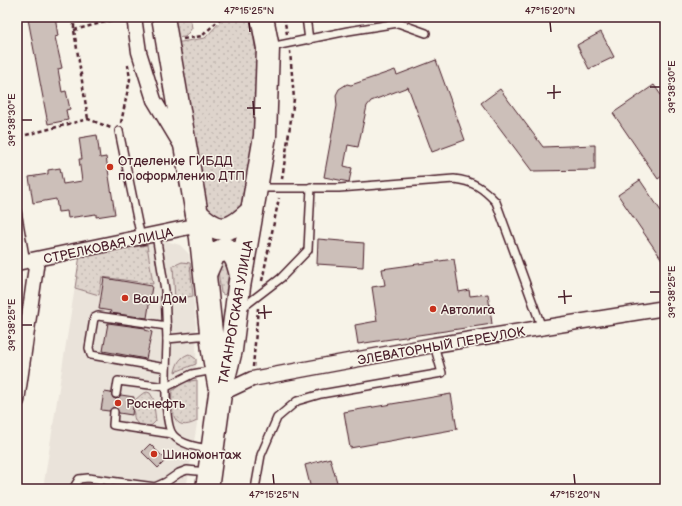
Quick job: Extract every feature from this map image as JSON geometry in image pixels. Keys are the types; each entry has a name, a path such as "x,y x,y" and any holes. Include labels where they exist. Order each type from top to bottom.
{"main road":[{"name":"ТАГАНРОГСКАЯ УЛИЦА","path":"164,17 206,272 216,370 220,394"},
{"name":"ТАГАНРОГСКАЯ УЛИЦА","path":"220,394 231,350 241,275 265,136 268,48 262,17"},
{"path":"198,220 208,225 223,229 236,225 252,211"},
{"path":"206,272 214,254 225,250 230,251 236,257 241,275"},
{"path":"208,481 220,394"}],"street":[{"path":"124,17 139,52 154,100 187,155"},
{"name":"СТРЕЛКОВАЯ УЛИЦА","path":"27,262 141,238 198,220"},
{"path":"17,401 27,262"},
{"name":"ЭЛЕВАТОРНЫЙ ПЕРЕУЛОК","path":"220,394 252,378 434,345 665,308"}],"lane":[{"path":"306,17 309,40"},
{"path":"268,48 398,23 426,33"},
{"path":"119,131 141,238"},
{"path":"17,133 17,152"},
{"path":"256,188 339,188 454,179 469,181 484,189 496,202 542,328"},
{"path":"235,313 281,278 308,250 311,187"},
{"path":"17,212 27,262"},
{"path":"156,234 165,290 167,326 167,416 172,434"},
{"path":"166,368 91,355 89,348 94,318 98,316 167,326"},
{"path":"167,339 212,335"},
{"path":"255,489 261,455 277,418 297,401 321,394 442,373 434,345"},
{"path":"116,394 118,381 166,387 192,374 216,370"},
{"path":"114,412 113,425 172,434 185,444 213,450"},
{"path":"72,489 79,479 88,478 155,487 166,486 179,473 187,470 208,481"}],"path":[{"path":"74,17 74,30 88,119"},
{"path":"74,30 124,17"},
{"path":"121,26 124,17"},
{"path":"17,137 88,119 119,131 130,79 128,64"}],"shaded area":[{"path":"171,17 190,17 192,28 185,37 174,38"},
{"path":"237,17 250,17 257,58 258,100 253,144 239,215 232,222 206,219 175,43 205,38 222,20"},
{"path":"166,241 180,245 189,254 196,325 197,424 186,489 43,489 80,255"},
{"path":"147,245 153,284 102,277 99,295 75,288 80,255"},
{"path":"219,258 230,261 226,293 224,295 221,293 217,263"},
{"path":"182,262 190,263 193,296 175,299 173,266"},
{"path":"189,354 196,359 196,364 175,372 179,361"},
{"path":"197,380 197,421 189,424 182,424 175,418 173,412 172,391 184,382"},
{"path":"147,392 150,393 153,398 156,421 152,425 146,427 141,426 135,421 134,409 135,400"}],"building":[{"path":"37,17 55,17 58,36 55,37 62,68 58,69 62,92 66,91 70,109 66,110 68,120 48,124 28,19"},
{"path":"601,32 614,57 589,69 577,45"},
{"path":"436,60 465,140 432,152 408,87 371,101 367,106 358,147 348,145 344,166 352,168 349,182 324,177 337,106 336,95 339,89 347,84 351,85 395,70 397,75"},
{"path":"654,85 665,101 665,174 658,179 613,113"},
{"path":"500,89 543,147 595,145 595,170 532,171 481,103"},
{"path":"97,135 100,158 106,157 115,214 96,217 96,214 68,218 67,211 58,212 56,199 33,203 29,177 48,174 48,170 60,168 63,184 82,181 79,159 82,159 79,138"},
{"path":"640,180 665,217 665,264 618,195"},
{"path":"318,239 364,243 363,267 317,264"},
{"name":"Автолига","path":"454,259 459,292 469,290 470,296 488,294 492,324 358,344 355,325 377,321 372,287 385,285 382,269"},
{"name":"Ваш Дом","path":"104,278 152,286 147,318 110,313 111,311 99,309"},
{"path":"108,323 145,328 145,330 152,332 146,359 103,351"},
{"name":"Роснефть","path":"104,392 111,393 113,398 116,399 121,395 134,397 132,415 119,413 115,407 109,411 101,410"},
{"path":"451,394 457,429 350,448 344,412"},
{"path":"150,444 166,460 158,468 142,452"},
{"path":"330,458 339,489 311,489 305,465"}],"place":[{"name":"Отделение ГИБДД по оформлению ДТП","path":"110,167"},
{"name":"Ваш Дом","path":"125,298"},
{"name":"Автолига","path":"433,309"},
{"name":"Роснефть","path":"118,403"},
{"name":"Шиномонтаж","path":"154,454"}]}
